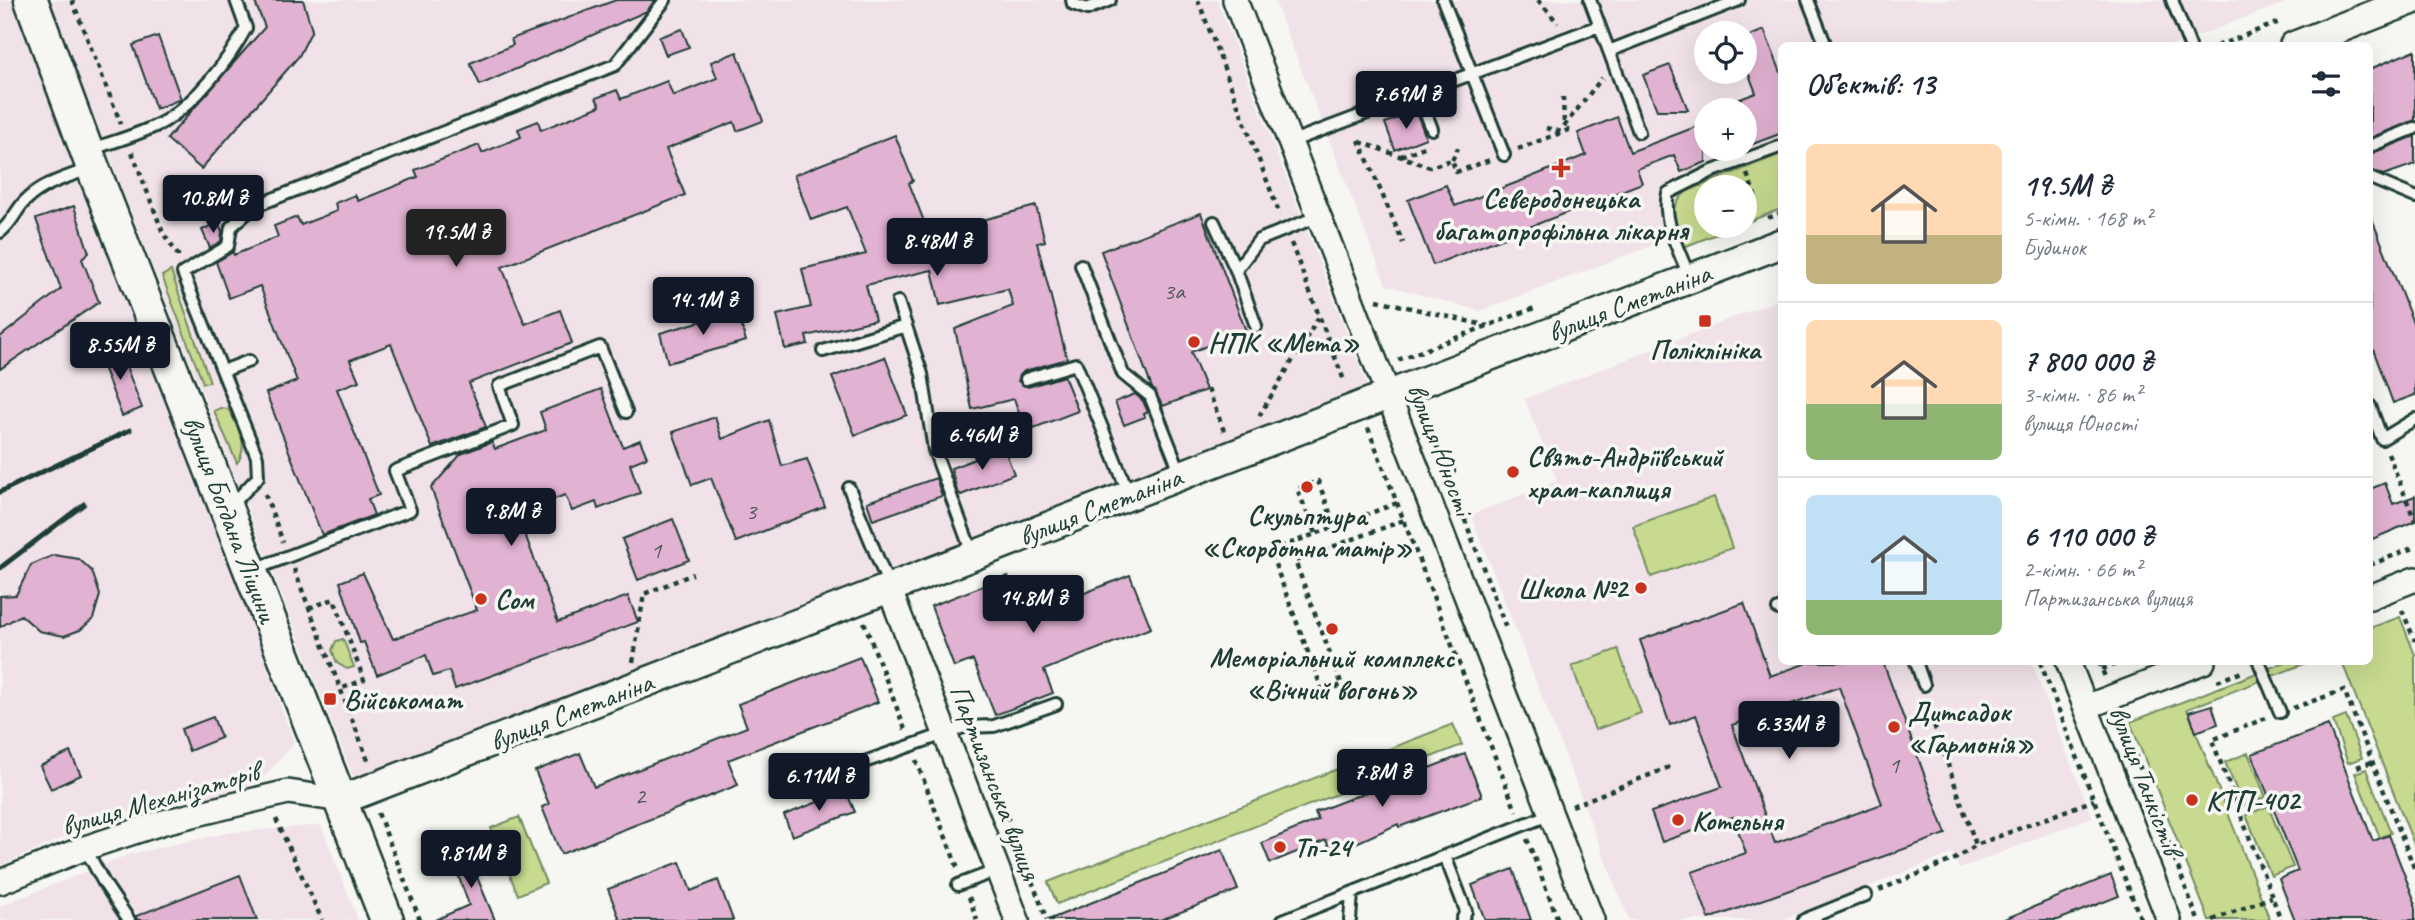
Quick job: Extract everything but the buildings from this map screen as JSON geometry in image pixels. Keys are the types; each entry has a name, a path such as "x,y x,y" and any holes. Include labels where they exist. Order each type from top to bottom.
{"main road":[{"name":"вулиця Богдана Ліщини","path":"31,0 90,160 387,920"}],"street":[{"name":"вулиця Юності","path":"1235,0 1319,216 1387,365 1389,395 1592,920"},
{"path":"2292,32 2412,0"},
{"name":"вулиця Сметаніна","path":"341,800 1778,245"},
{"path":"2373,596 2415,579"},
{"name":"Партизанська вулиця","path":"889,588 955,730 998,870 1017,920"},
{"name":"вулиця Танкістів","path":"2069,665 2165,917"},
{"path":"2086,707 2195,665"},
{"name":"вулиця Механізаторів","path":"0,882 85,848 164,822 265,797 289,792 341,800"}],"lane":[{"path":"0,232 10,224 24,202 48,184 164,121 187,103 234,49 246,28 236,0"},
{"path":"227,510 258,477 257,457 183,273 228,246 231,227 255,206 615,65 665,0"},
{"path":"1072,0 1073,4 1087,9 1110,0"},
{"path":"1443,0 1504,155"},
{"path":"1590,0 1639,132"},
{"path":"1609,51 1739,0"},
{"path":"1808,0 1824,42"},
{"path":"2172,0 2188,42"},
{"path":"1290,142 1599,26"},
{"path":"1418,93 1432,129"},
{"path":"2373,145 2415,128"},
{"path":"1757,155 1778,147"},
{"path":"1690,279 1668,219 1665,207 1668,193 1740,161"},
{"path":"2373,178 2415,197"},
{"path":"1236,270 1259,240 1319,216"},
{"path":"1214,222 1236,270 1256,326"},
{"path":"1080,265 1124,374 1150,396 1181,475"},
{"path":"898,302 922,374 934,450 973,555"},
{"path":"823,351 906,326"},
{"path":"251,570 410,510 396,471 513,425 499,386 600,347 626,412"},
{"path":"223,371 249,360"},
{"path":"1026,379 1076,364 1130,495"},
{"path":"2373,414 2382,439"},
{"path":"2373,444 2415,419"},
{"path":"849,488 889,588"},
{"path":"1917,665 1924,685"},
{"path":"2260,665 2280,712"},
{"path":"776,793 955,730 994,726 1056,704"},
{"path":"1283,920 1551,814"},
{"path":"85,848 104,883 130,920"},
{"path":"1445,856 1466,911 1462,920"},
{"path":"961,884 998,870"},
{"path":"1350,920 1352,893"},
{"path":"1804,920 1866,895"}],"path":[{"path":"1198,0 1345,383"},
{"path":"1538,0 1570,37"},
{"path":"2238,42 2292,32"},
{"path":"1458,148 1452,160 1456,172 1564,129 1614,64"},
{"path":"1563,97 1564,129"},
{"path":"1351,120 1404,243"},
{"path":"1546,128 1571,130"},
{"path":"1360,142 1430,167 1452,160"},
{"path":"1757,223 1778,215"},
{"path":"1377,312 1373,299 1489,326"},
{"path":"1333,387 1541,306"},
{"path":"1259,416 1319,316"},
{"path":"1387,365 1392,349"},
{"path":"1208,389 1224,430"},
{"path":"1248,421 1272,411"},
{"path":"1366,422 1558,920"},
{"path":"1211,435 1236,426"},
{"path":"2382,439 2415,521"},
{"path":"1316,533 1297,489 1318,481 1335,526"},
{"path":"1397,503 1270,551 1323,692 1342,685 1295,561 1404,520"},
{"path":"2373,564 2415,547"},
{"path":"633,662 644,594 693,574"},
{"path":"340,689 364,680 334,598 309,608 368,763 380,759"},
{"path":"2403,609 2415,640"},
{"path":"863,618 961,884 977,920"},
{"path":"621,667 645,657"},
{"path":"2041,665 2141,920"},
{"path":"2281,920 2212,740 2280,712 2344,690 2415,870"},
{"path":"1931,716 1976,845"},
{"path":"2121,719 2198,920"},
{"path":"955,730 978,738 1047,920"},
{"path":"2357,767 2372,762"},
{"path":"1551,814 1672,766"},
{"path":"265,797 290,845 322,920"},
{"path":"1866,895 1955,859 1976,845 2094,800"},
{"path":"375,807 420,920"},
{"path":"2213,920 2272,897"}],"shaded area":[{"path":"0,0 15,0 204,489 294,743 262,779 227,795 160,803 80,830 0,866"},
{"path":"48,0 1217,0 1369,390 357,787"},
{"name":"Сєвєродонецька багатопрофільна лікарня","path":"1274,0 2293,0 2181,42 1778,42 1778,195 1757,190 1757,175 1694,175 1694,230 1480,311 1386,285"},
{"name":"Школа №2","path":"1778,300 1778,665 2032,665 2092,817 1959,869 1953,853 1782,920 1629,920 1471,515 1557,481 1525,399"},
{"path":"321,825 358,920 0,920 0,906 130,854 227,833"}],"green space":[{"path":"1778,155 1778,210 1757,218 1757,175 1728,175"},
{"path":"1694,188 1694,238 1707,238 1684,247 1673,217 1675,205"},
{"path":"171,271 210,382 203,383 162,276"},
{"path":"220,408 228,409 241,436 242,450 237,463 214,411"},
{"path":"1714,497 1732,548 1651,577 1633,526"},
{"path":"2400,617 2415,655 2415,847 2343,665 2373,665 2373,627"},
{"path":"343,639 354,667 347,669 337,663 332,650 336,641"},
{"path":"1618,649 1641,713 1595,730 1572,666"},
{"path":"2277,665 2301,665 2187,709 2270,920 2209,920 2130,722"},
{"path":"2346,716 2362,758 2348,763 2333,721"},
{"path":"1453,724 1462,745 1057,904 1048,882"},
{"path":"2248,753 2266,797 2243,806 2225,762"},
{"path":"2366,769 2391,833 2380,838 2355,773"},
{"path":"2268,806 2293,867 2271,876 2246,815"},
{"path":"519,817 546,883 518,895 491,828"}],"railway":[{"path":"0,492 130,430"},
{"path":"0,568 84,504"}],"place":[{"name":"Сєвєродонецька багатопрофільна лікарня","path":"1561,168"},
{"name":"Поліклініка","path":"1705,321"},
{"name":"НПК «Мета»","path":"1194,342"},
{"name":"Свято-Андріївський храм-каплиця","path":"1513,472"},
{"name":"Скульптура «Скорботна матір»","path":"1307,487"},
{"name":"Школа №2","path":"1641,588"},
{"name":"Сом","path":"481,599"},
{"name":"Меморіальний комплекс «Вічний вогонь»","path":"1332,629"},
{"name":"Військомат","path":"330,699"},
{"name":"Дитсадок «Гармонія»","path":"1894,727"},
{"name":"КТП-402","path":"2192,800"},
{"name":"Котельня","path":"1678,820"},
{"name":"Тп-24","path":"1280,847"}]}
